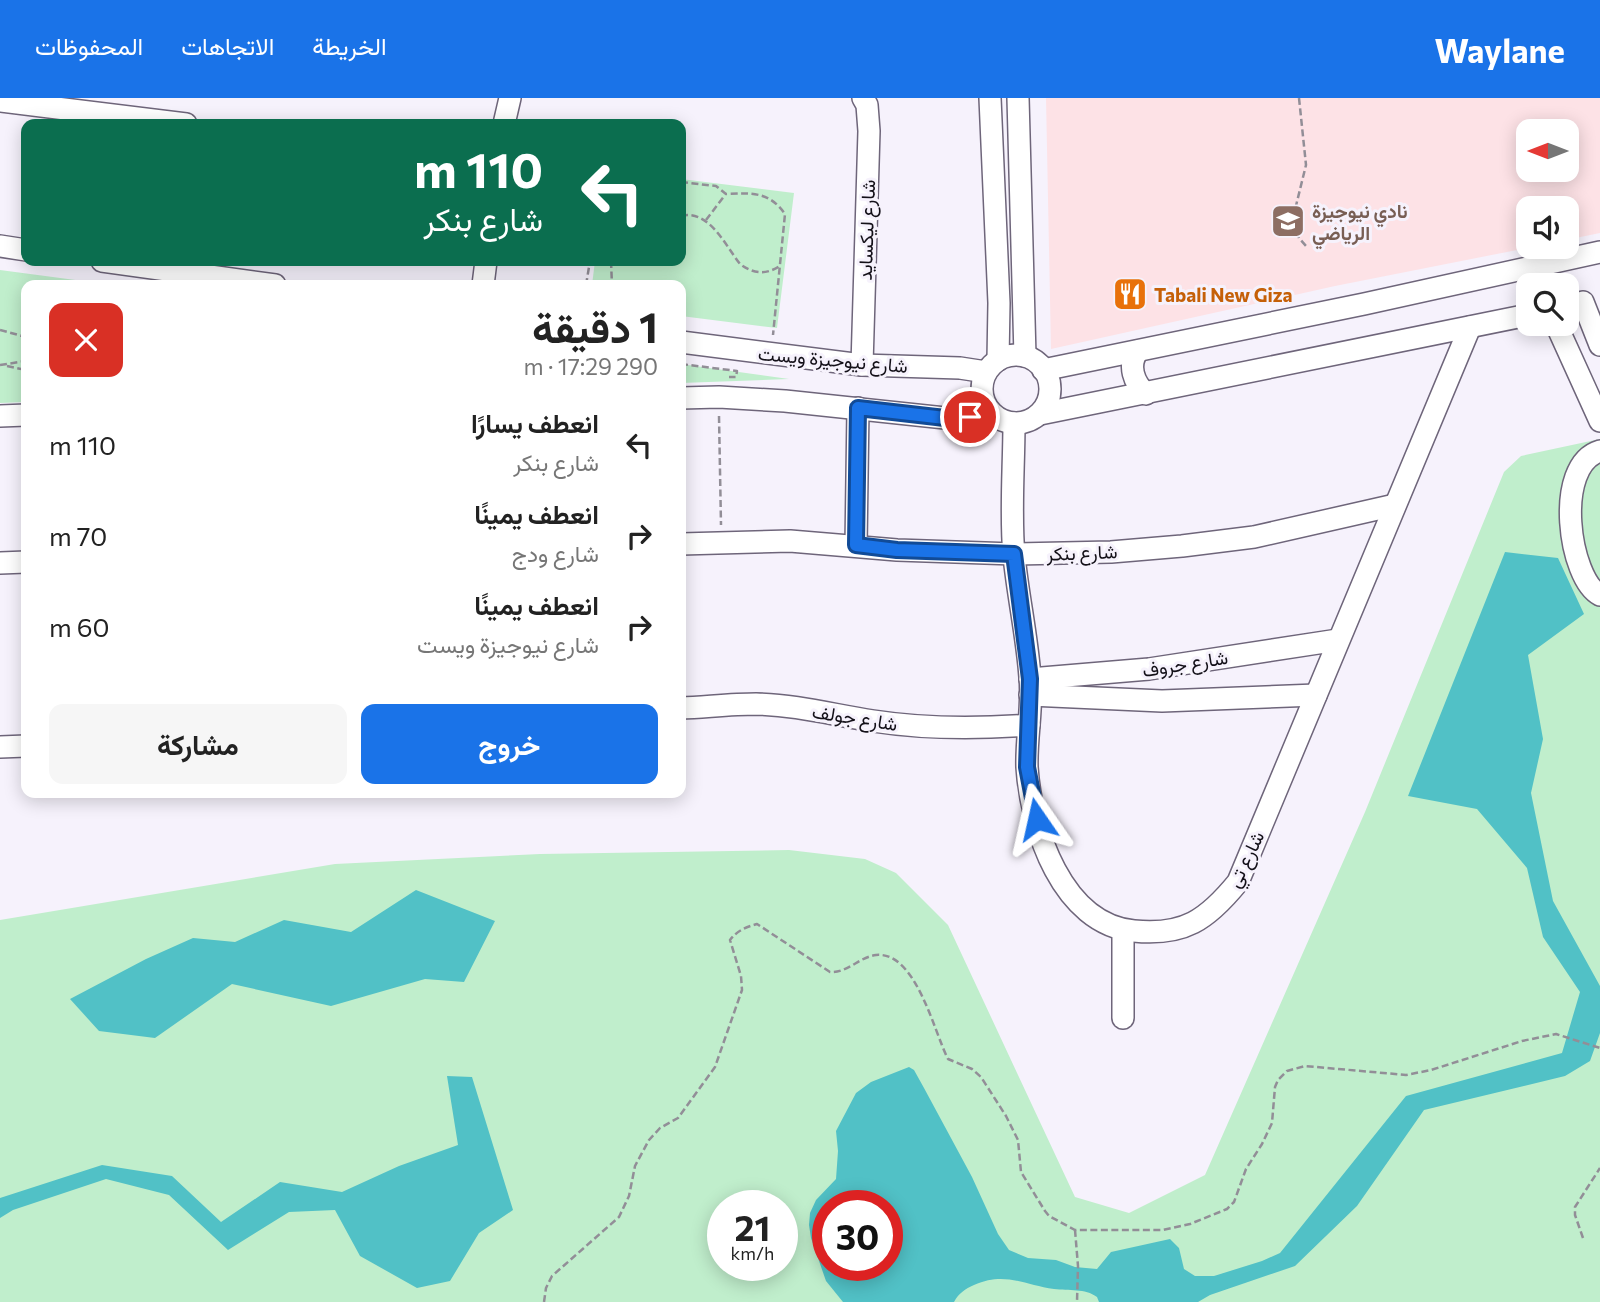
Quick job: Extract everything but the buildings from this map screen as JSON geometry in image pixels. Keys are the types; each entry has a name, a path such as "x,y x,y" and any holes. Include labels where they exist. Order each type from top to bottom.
{"street":[{"path":"505,119 510,98"},
{"name":"شارع ليكسايد","path":"862,365 869,131 867,105 863,98"},
{"path":"990,98 999,303 982,392 984,402 1005,421"},
{"path":"1017,98 1025,356"},
{"path":"0,101 146,119"},
{"path":"0,246 21,249"},
{"path":"1043,370 1600,252"},
{"path":"138,266 239,280"},
{"path":"1583,302 1600,345"},
{"path":"999,303 1023,303"},
{"path":"1040,414 1516,317"},
{"name":"شارع تي","path":"1005,421 1014,554 1030,687 1027,767 1041,835 1052,865 1069,894 1093,917 1123,930 1156,933 1189,926 1217,908 1238,882 1470,327"},
{"path":"1561,336 1600,421"},
{"name":"شارع نيوجيزة ويست","path":"686,343 862,365 985,367"},
{"path":"1138,351 1133,357 1133,372 1138,386 1146,394"},
{"path":"686,398 719,397 1005,421 1032,420 1040,414 1049,397 1050,387 1039,364 1025,356 1011,355 985,367"},
{"path":"856,545 858,408"},
{"path":"0,416 21,415"},
{"path":"1600,451 1587,458 1574,477 1570,507 1573,538 1582,570 1588,585 1600,595"},
{"name":"شارع بنكر","path":"686,544 790,541 897,550 1014,554 1111,552 1254,537 1395,505"},
{"path":"0,563 21,562"},
{"name":"شارع جروف","path":"1030,687 1338,640"},
{"name":"شارع جروف","path":"1030,687 1162,701 1316,695"},
{"name":"شارع جولف","path":"686,708 756,704 817,709 872,721 928,727 984,728 1029,725"},
{"path":"0,747 21,746"},
{"path":"1123,930 1123,1018"}],"path":[{"path":"1299,98 1306,165 1292,222 1299,239 1306,246"},
{"path":"686,183 716,186 726,194 763,195 780,206 785,214 771,354"},
{"path":"706,220 726,194"},
{"path":"686,215 693,214 706,220 740,264 747,269 764,273 780,266"},
{"path":"0,330 21,336"},
{"path":"2,365 21,362"},
{"path":"2,365 21,369"},
{"path":"686,365 736,370"},
{"path":"970,417 985,367"},
{"path":"719,397 721,542"},
{"path":"544,1302 545,1287 552,1276 619,1217 629,1196 635,1166 649,1140 660,1128 678,1118 715,1067 742,990 741,976 730,940 736,933 757,924 830,972 837,972 870,956 880,955 890,957 906,972 921,991 948,1059 972,1069 981,1077 1006,1116 1018,1140 1021,1172 1039,1203 1049,1216 1075,1230 1163,1230 1190,1224 1227,1209 1234,1202 1245,1169 1272,1123 1275,1087 1287,1071 1305,1066 1406,1075 1431,1070 1522,1041 1556,1034 1600,1048"},
{"path":"1583,1238 1575,1215 1576,1207 1600,1168"},
{"path":"1075,1230 1077,1302"}],"shaded area":[{"name":"نادي نيوجيزة الرياضي","path":"1046,98 1600,98 1600,233 1579,237 1579,196 1516,196 1516,250 1335,286 1051,349"}],"green space":[{"path":"686,180 794,193 777,328 686,317 686,280 593,280 594,266 686,266"},
{"path":"0,270 75,280 21,280 21,402 0,403"},
{"path":"686,365 789,379 686,383"},
{"path":"1600,439 1600,1302 0,1302 0,920 335,864 540,854 789,850 865,859 896,873 948,925 1075,1197 1129,1213 1205,1175 1365,812 1504,472 1521,456"}],"water":[{"path":"1505,552 1558,558 1584,614 1528,655 1543,739 1531,793 1553,901 1600,986 1600,1033 1590,1061 1565,1076 1424,1110 1357,1206 1295,1266 1210,1295 1198,1302 1099,1302 1097,1297 1087,1292 995,1279 974,1285 962,1292 954,1302 843,1302 826,1281 903,1281 903,1190 826,1190 836,1179 836,1131 856,1093 871,1082 909,1067 914,1070 924,1088 972,1177 998,1234 1009,1250 1028,1258 1056,1260 1075,1267 1097,1269 1111,1252 1170,1239 1179,1248 1184,1269 1195,1276 1214,1276 1280,1253 1406,1096 1562,1053 1580,992 1543,937 1527,868 1477,809 1408,796"},
{"path":"416,890 495,921 464,982 425,979 331,1006 232,984 155,1038 99,1031 70,999 193,938 235,942 284,920 351,932"},
{"path":"447,1076 472,1077 513,1210 479,1233 450,1281 417,1288 360,1256 335,1210 289,1212 228,1250 169,1195 106,1179 13,1210 0,1218 0,1198 102,1165 172,1176 221,1222 280,1182 342,1192 399,1166 458,1145"},
{"path":"812,1209 812,1241 809,1225"}],"place":[{"name":"نادي نيوجيزة الرياضي","path":"1288,221"},
{"name":"Tabali New Giza","path":"1130,294"}],"route":[{"path":"970,417 945,418 858,408 856,545 897,550 1014,554 1030,679 1027,767 1037,819"}]}
